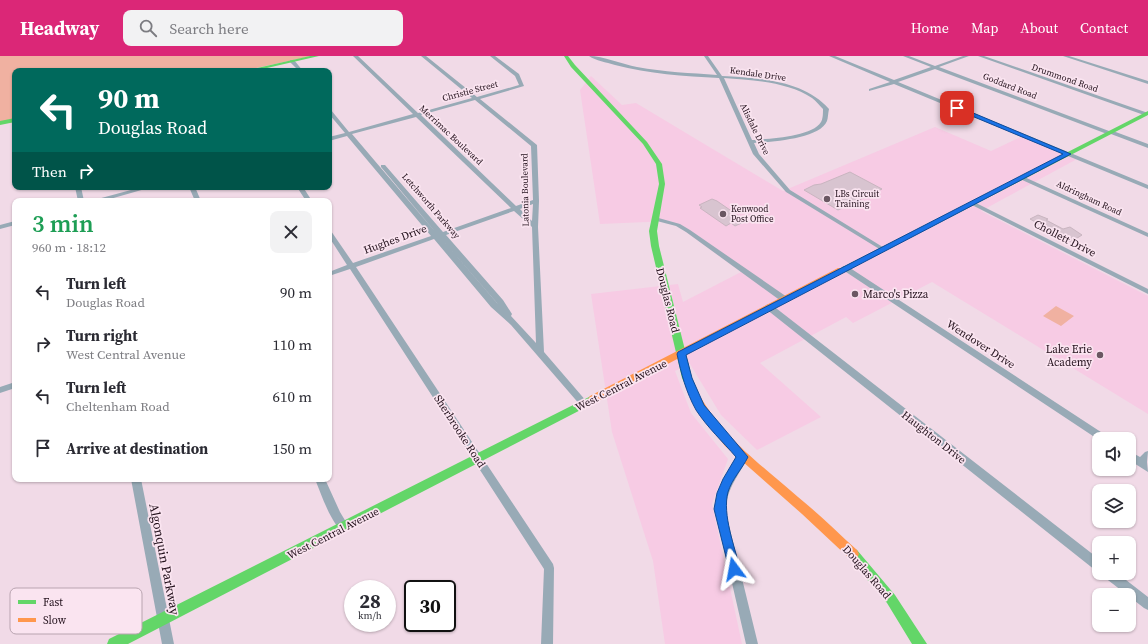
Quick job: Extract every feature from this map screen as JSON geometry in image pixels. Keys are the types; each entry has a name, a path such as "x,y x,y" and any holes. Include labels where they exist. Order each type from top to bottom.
{"main road":[{"path":"261,68 317,56"},
{"name":"Douglas Road","path":"567,59 638,135 655,156 661,171 662,184 653,232 655,246 687,378 698,404 716,428 743,457 806,510 860,561 891,599 920,644"},
{"name":"West Central Avenue","path":"142,630 478,459 784,299 1147,114"},
{"path":"0,123 12,121"},
{"name":"West Central Avenue","path":"114,644 134,634"}],"street":[{"name":"Merrimac Boulevard","path":"355,56 534,227"},
{"name":"Latonia Boulevard","path":"423,56 534,145 536,201 534,227 540,353"},
{"name":"Christie Street","path":"332,138 522,86 518,75 492,56"},
{"name":"Kendale Drive","path":"591,56 648,71 767,82 795,88 821,102 826,109 825,118 821,125 806,134 785,139 750,142"},
{"name":"Alisdale Drive","path":"706,56 720,77 756,154 779,182 788,191 883,249"},
{"path":"831,56 1148,187"},
{"name":"Goddard Road","path":"905,56 1148,146"},
{"path":"872,90 967,56"},
{"name":"Drummond Road","path":"980,56 1147,114"},
{"path":"1065,56 1148,83"},
{"path":"290,62 293,68"},
{"path":"290,62 297,68"},
{"name":"Letchworth Parkway","path":"332,108 351,133 438,235 494,305 514,323 584,404"},
{"name":"Letchworth Parkway","path":"332,114 351,133"},
{"name":"Aldringham Road","path":"1022,178 1148,235"},
{"path":"107,198 138,190"},
{"name":"Hughes Drive","path":"332,273 536,201"},
{"name":"Chollett Drive","path":"972,203 1148,292"},
{"path":"655,219 678,225 688,231 784,299"},
{"path":"0,227 12,224"},
{"name":"Sherbrooke Road","path":"332,236 549,568 547,644"},
{"name":"Wendover Drive","path":"845,268 1093,432"},
{"name":"Haughton Drive","path":"769,307 1092,561"},
{"path":"0,390 12,386"},
{"path":"1144,465 1148,455"},
{"path":"743,457 728,479 722,493 720,509 752,644"},
{"name":"Algonquin Parkway","path":"137,482 168,644"},
{"path":"321,482 336,515 344,527"},
{"path":"1117,580 1148,604"}],"shaded area":[{"path":"0,56 312,56 256,68 12,68 12,120 0,122"},
{"path":"591,76 622,105 636,103 783,191 935,127 991,151 1023,136 1077,159 981,211 1148,296 1148,414 932,282 853,323 846,317 760,363 821,417 757,450 721,415 690,364 675,371 691,413 728,459 712,504 742,644 665,644 653,561 612,432 591,294 678,284 683,302 741,272 671,221 600,224 580,90"},
{"path":"1056,306 1074,316 1061,326 1043,316"}],"building":[{"path":"850,172 882,189 838,210 804,190 814,185 821,184"},
{"name":"Kenwood Post Office","path":"712,199 746,221 735,226 731,223 726,226 700,208 702,207 699,205"},
{"path":"1038,215 1048,219 1046,220 1063,229 1070,227 1082,235 1071,242 1030,219"}],"traffic: fast":[{"path":"261,68 317,56"},
{"path":"566,56 573,66 645,143 659,164 662,184 653,231 655,246 687,378 694,394"},
{"path":"841,270 1148,113"},
{"path":"0,123 12,121"},
{"path":"142,630 593,399"},
{"path":"853,554 891,599 920,644"},
{"path":"114,644 134,634"}],"traffic: slow":[{"path":"593,399 841,270"},
{"path":"694,394 703,411 715,428 729,443 759,471 806,510 853,554"}],"place":[{"name":"LBs Circuit Training","path":"827,199"},
{"name":"Kenwood Post Office","path":"723,214"},
{"name":"Marco's Pizza","path":"855,294"},
{"name":"Lake Erie Academy","path":"1100,355"}],"route":[{"path":"734,569 720,509 722,493 728,479 743,457 731,446 700,408 687,378 681,354 769,307 1068,154 957,108"}]}
